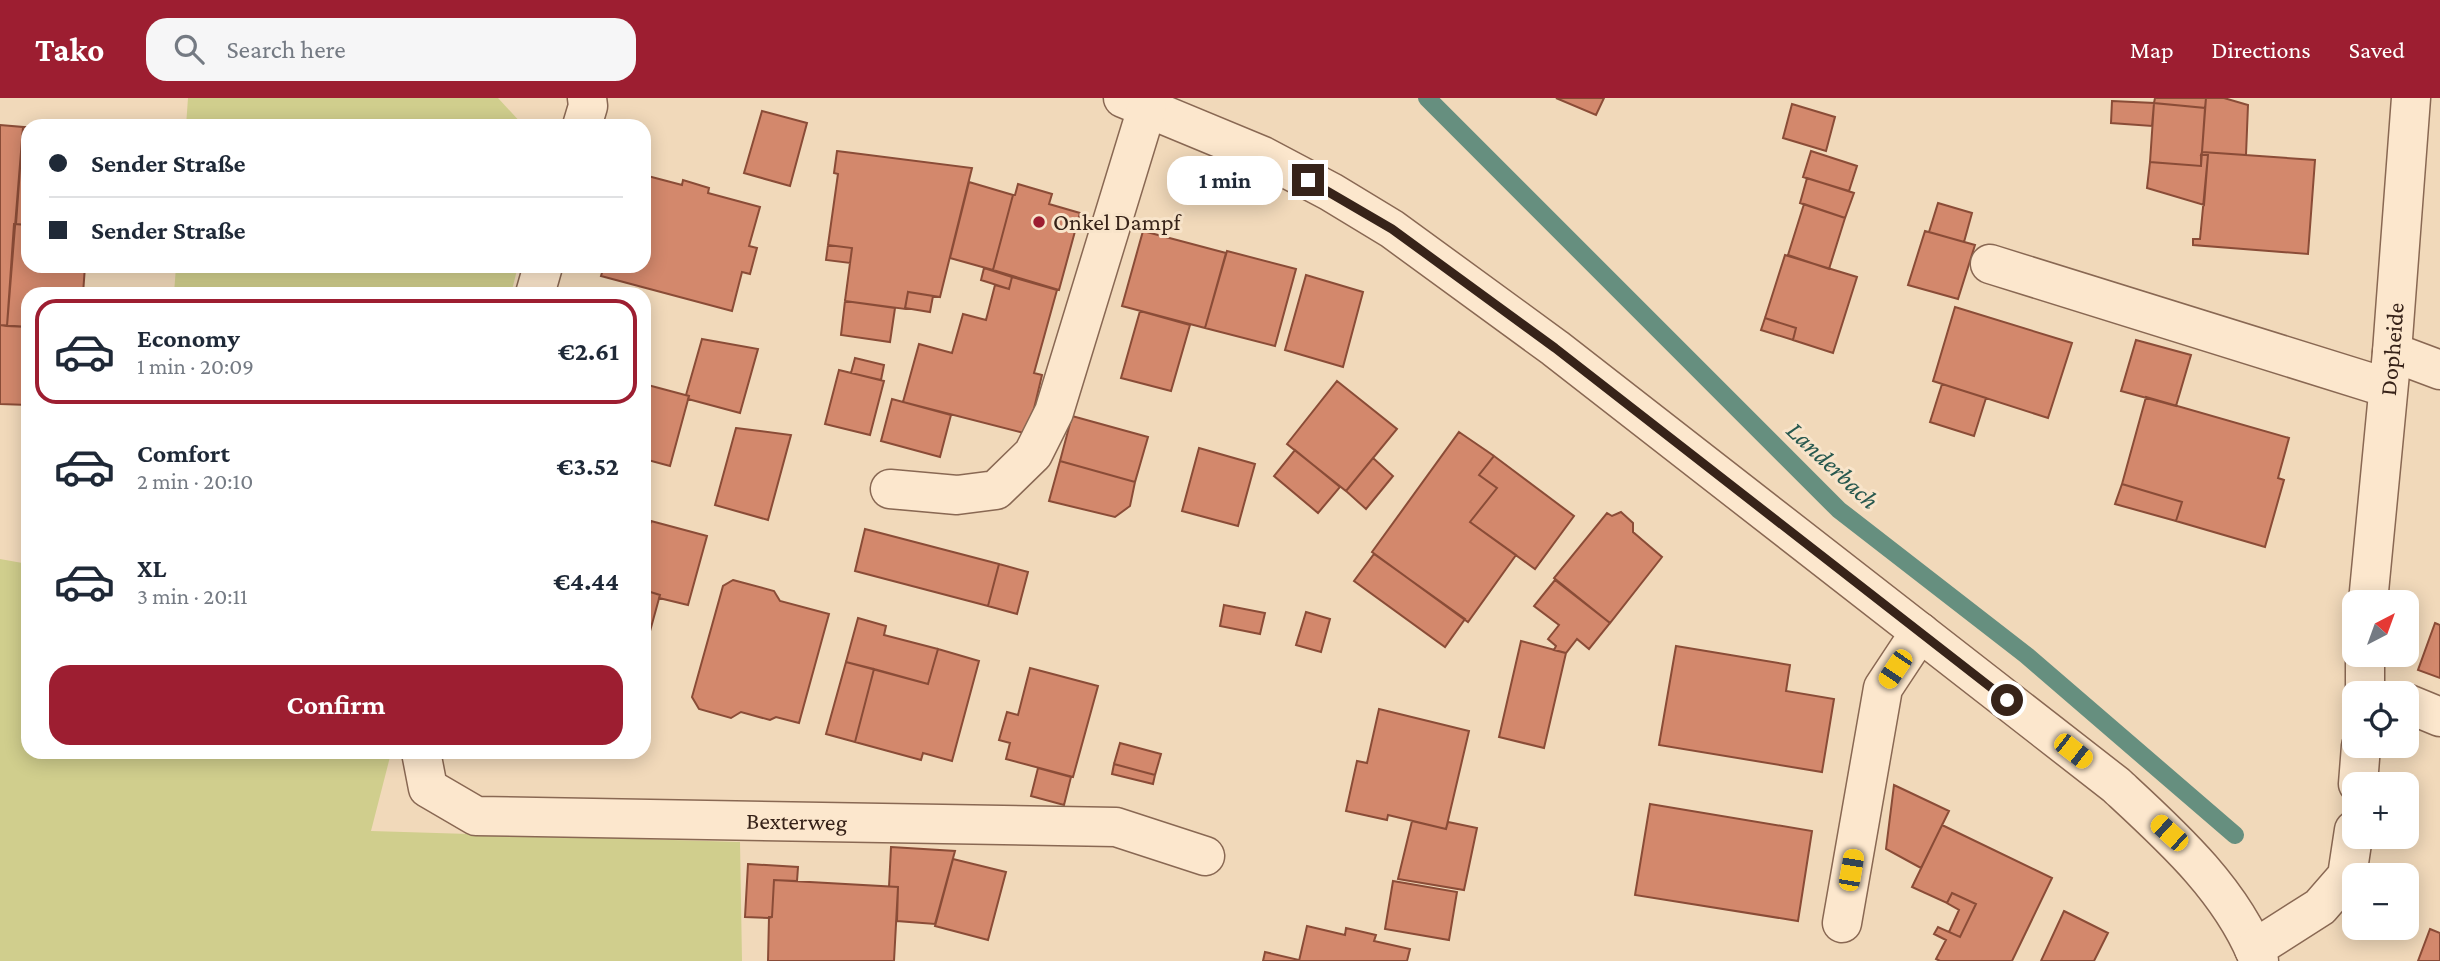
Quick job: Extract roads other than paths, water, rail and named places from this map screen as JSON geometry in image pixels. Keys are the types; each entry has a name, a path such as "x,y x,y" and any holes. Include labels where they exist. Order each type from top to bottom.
{"street":[{"path":"584,119 587,98"},
{"name":"Dopheide","path":"2369,590 2390,370 2411,98"},
{"path":"890,489 957,495 996,490 1033,454 1054,412 1135,103 1263,156 1331,192 1392,229 1555,348 2116,785 2169,833 2227,901 2257,955 2320,907 2347,876 2351,849"},
{"path":"1990,264 2390,370 2440,370"},
{"path":"1842,923 1883,688 1920,632"},
{"path":"2419,709 2440,717"},
{"name":"Bexterweg","path":"422,759 428,788 476,816 1116,827 1205,856"}],"waterway":[{"name":"Landerbach","path":"1427,98 1839,510 2026,655 2235,835"}],"place":[{"name":"Onkel Dampf","path":"1039,222"}]}
